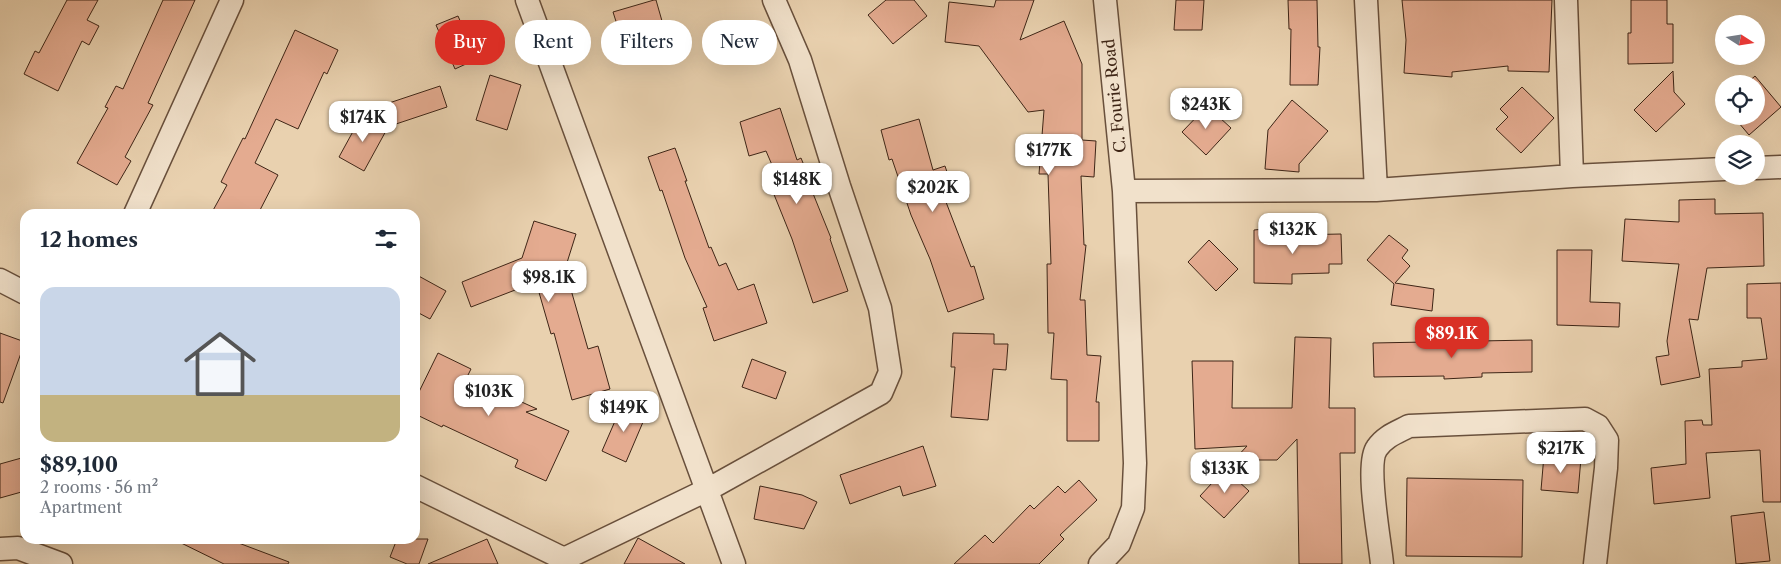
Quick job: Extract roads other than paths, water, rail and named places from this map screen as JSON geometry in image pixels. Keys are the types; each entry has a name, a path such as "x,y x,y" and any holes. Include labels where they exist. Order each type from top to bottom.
{"street":[{"path":"137,209 232,0"},
{"path":"527,0 734,564"},
{"path":"420,489 563,562 707,490 881,393 890,372 880,308 839,186 800,60 774,0"},
{"name":"C. Fourie Road","path":"1100,564 1119,544 1133,508 1135,463 1124,191 1105,0"},
{"path":"1366,0 1376,190"},
{"path":"1566,0 1572,176"},
{"path":"1765,168 1781,167"},
{"path":"1124,191 1376,190 1572,176 1715,169"},
{"path":"0,280 20,290"},
{"path":"1382,564 1372,461 1376,449 1385,438 1409,426 1585,418 1598,426 1607,440 1606,468 1595,564"},
{"path":"0,549 18,548 61,564"}]}
